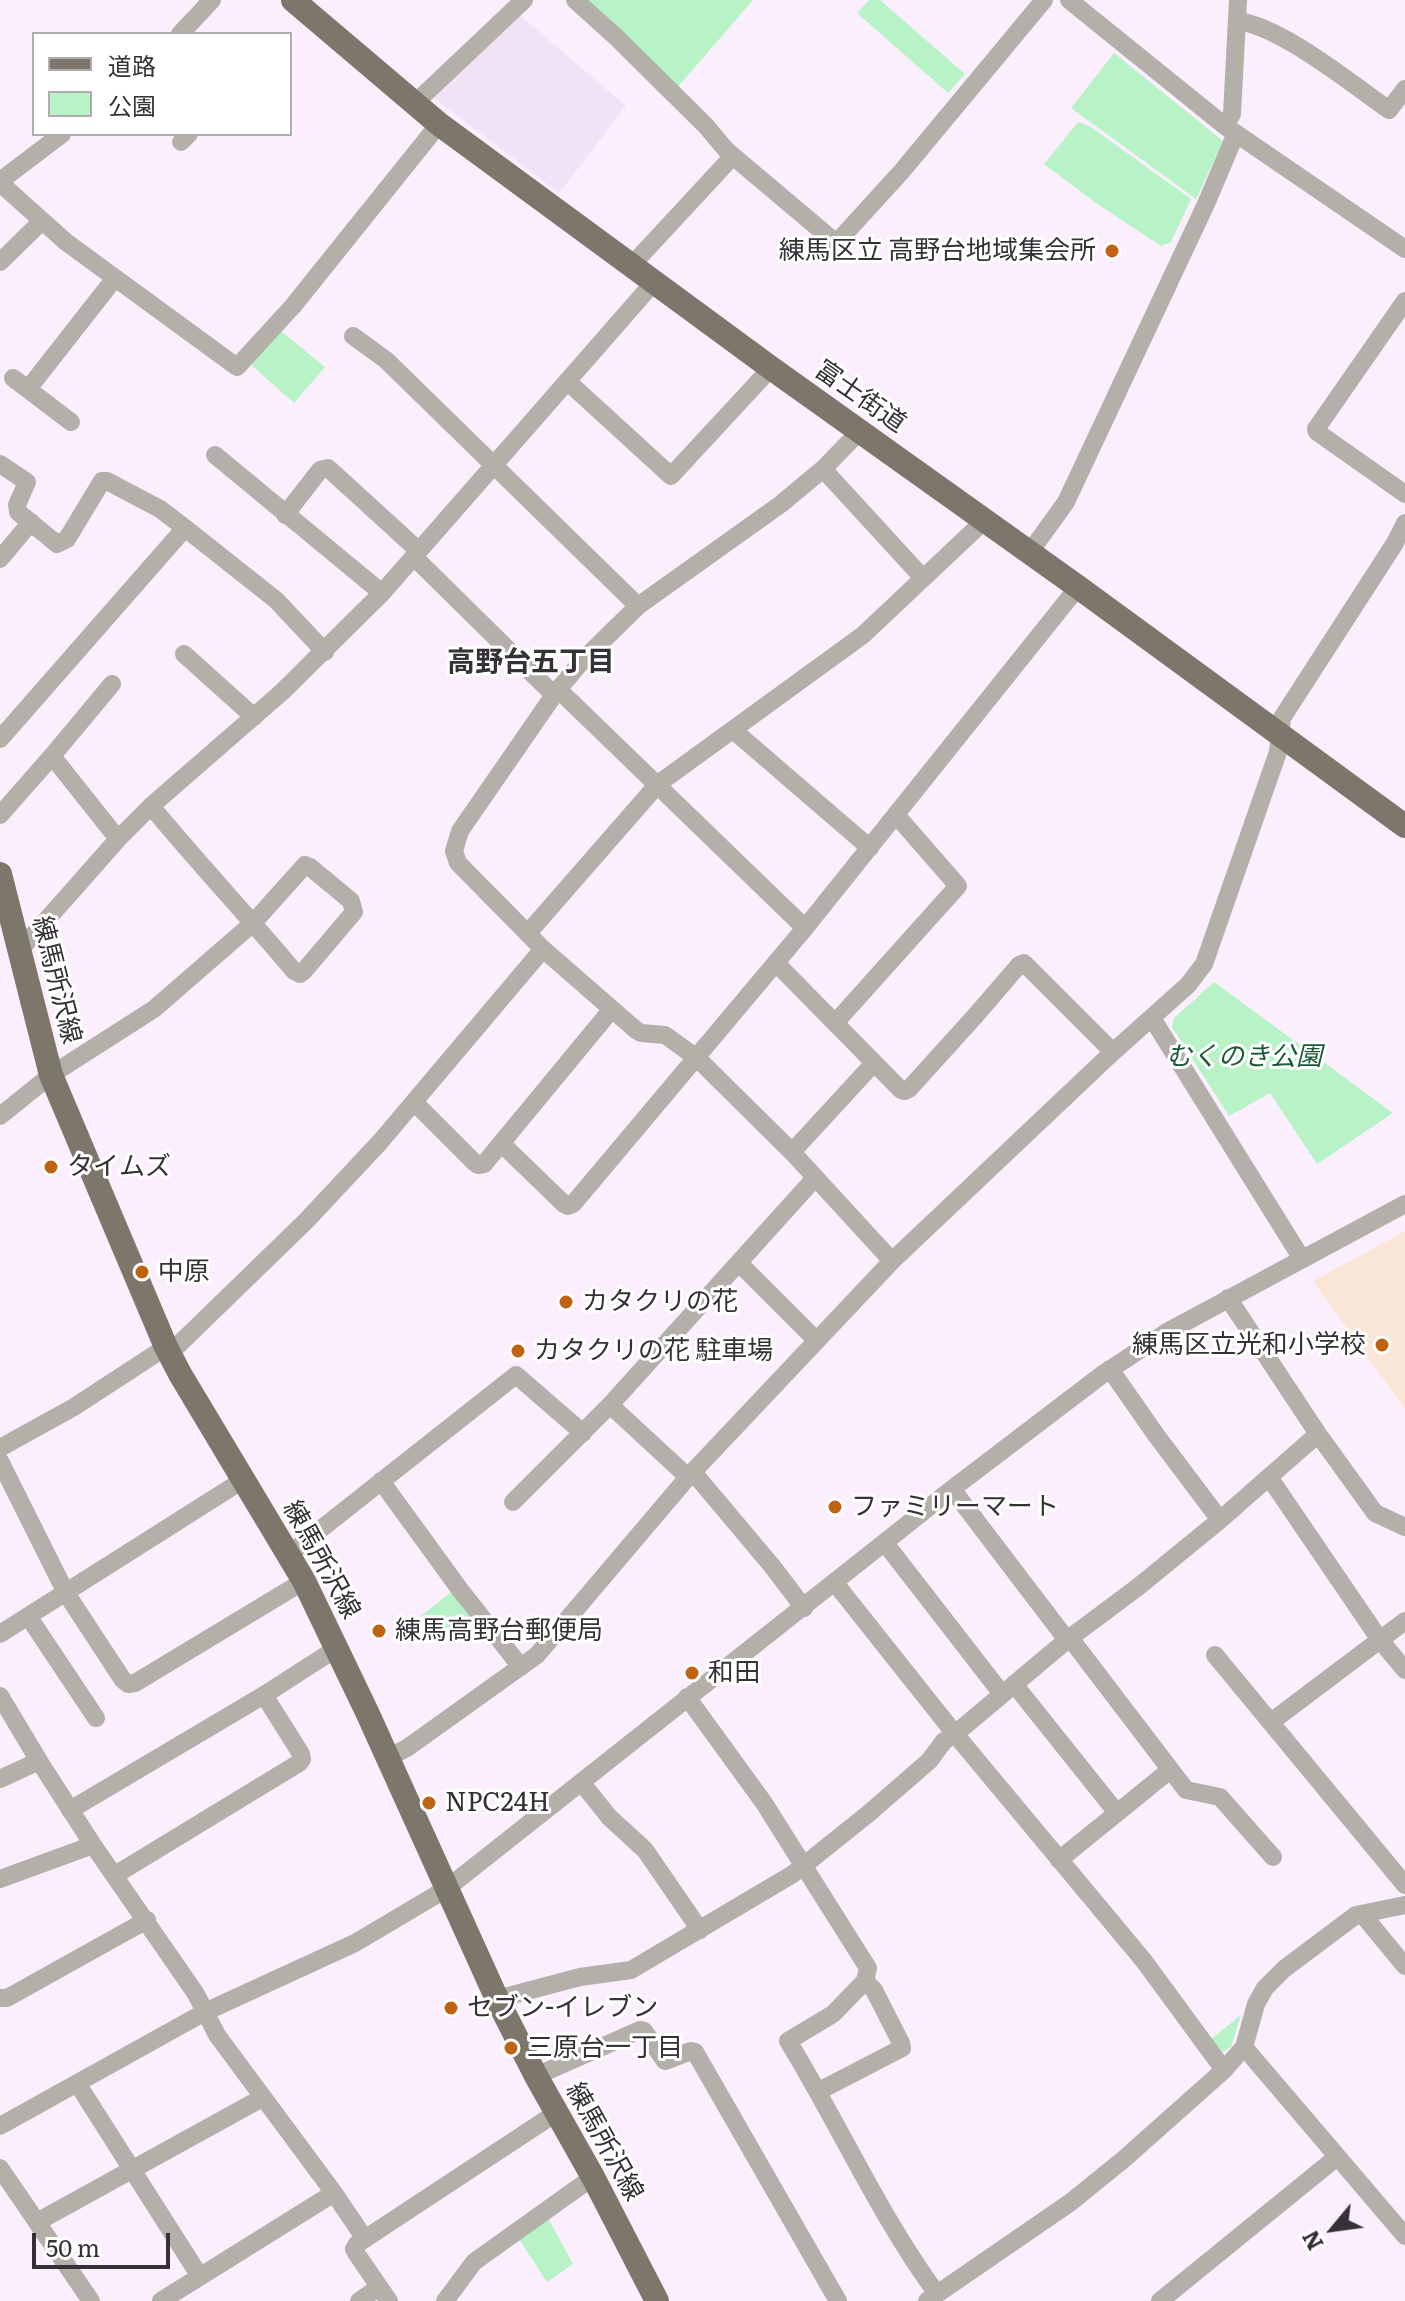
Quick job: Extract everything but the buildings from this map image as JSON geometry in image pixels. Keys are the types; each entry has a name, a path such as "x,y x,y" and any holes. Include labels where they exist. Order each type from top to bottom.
{"main road":[{"name":"富士街道","path":"293,0 439,124 1405,826"},
{"name":"練馬所沢線","path":"0,874 51,1075 168,1350 304,1581 497,1999 657,2301"}],"street":[{"path":"182,32 212,0"},
{"path":"414,104 524,0"},
{"path":"575,0 615,36 733,156 835,242 891,184 1044,0"},
{"path":"1069,0 1231,130 1405,249"},
{"path":"1030,552 1066,502 1206,204 1231,130 1238,0"},
{"path":"1238,21 1252,23 1307,53 1389,110 1405,89"},
{"path":"59,136 0,182 66,242 237,367 293,306 439,124"},
{"path":"631,266 733,156"},
{"path":"0,262 42,221"},
{"path":"71,422 21,383 115,278"},
{"path":"20,950 151,806 325,652 382,593 654,282"},
{"path":"1405,301 1316,429 1405,494"},
{"path":"353,336 386,360 638,606"},
{"path":"567,381 671,476 771,368"},
{"path":"860,431 823,469 781,504 638,606 583,660 556,692 476,806 460,831 454,851 458,863 543,949 612,1009 641,1033 665,1035 697,1058 792,1152 892,1261"},
{"path":"215,455 382,593"},
{"path":"0,464 27,482 16,508 57,544 67,539 99,484 107,481 160,509 276,600 325,652"},
{"path":"285,515 320,470 328,468 417,554 548,689 564,695 805,928"},
{"path":"823,469 923,578"},
{"path":"528,933 658,784 863,635 985,520"},
{"path":"0,559 31,522"},
{"path":"387,1758 407,1748 537,1655 690,1474 892,1261 1188,985 1204,964 1278,752 1282,718 1405,523"},
{"path":"0,739 185,528"},
{"path":"501,1143 568,1206 573,1204 897,816 1078,587"},
{"path":"184,654 254,717"},
{"path":"0,815 112,684"},
{"path":"733,730 870,848"},
{"path":"52,756 118,839"},
{"path":"0,1116 51,1075 154,1009 253,923 305,865 351,901 354,912 304,971 300,974 294,971 253,923 195,860 151,806"},
{"path":"835,1023 958,886 897,816"},
{"path":"0,1448 168,1350 306,1221 380,1142 543,949"},
{"path":"776,963 901,1090 909,1089 1024,963 1113,1052"},
{"path":"414,1102 478,1165 484,1164 612,1009"},
{"path":"1152,1018 1302,1259"},
{"path":"792,1152 874,1063"},
{"path":"513,1502 610,1405 815,1178"},
{"path":"0,2126 205,2012 355,1943 446,1889 952,1489 1110,1369 1167,1332 1405,1204"},
{"path":"739,1263 816,1340"},
{"path":"1228,1298 1318,1434 1375,1513 1405,1527"},
{"path":"1110,1369 1220,1520"},
{"path":"288,1555 516,1375 583,1433"},
{"path":"610,1405 690,1474 772,1566 804,1608"},
{"path":"497,1999 580,1977 631,1970 805,1865 929,1761 944,1741 1220,1520 1318,1434"},
{"path":"0,1461 66,1593 128,1684 135,1683 304,1581"},
{"path":"1269,1477 1380,1640 1405,1670"},
{"path":"0,1634 243,1480"},
{"path":"381,1481 521,1667"},
{"path":"952,1489 1186,1790 1220,1797 1273,1857"},
{"path":"885,1543 1117,1813"},
{"path":"835,1583 955,1734 1144,1961 1224,2070"},
{"path":"28,1616 96,1718"},
{"path":"1271,1722 1405,1621"},
{"path":"70,1810 337,1648"},
{"path":"1215,1655 1405,1885"},
{"path":"115,1875 299,1763 301,1754 264,1695"},
{"path":"0,1696 93,1845 196,1994 217,2035 365,2239"},
{"path":"687,1697 764,1803 868,1968 865,1981 833,2014 788,2041 888,2218 942,2296 1071,2202 1224,2070 1244,2047 1256,2004 1265,1988 1284,1969 1356,1915 1405,1905"},
{"path":"0,1779 39,1761"},
{"path":"1059,1860 1170,1770"},
{"path":"582,1783 609,1817 645,1850 700,1930"},
{"path":"0,1879 93,1845"},
{"path":"1362,1914 1405,1966"},
{"path":"0,1998 7,1998 147,1920"},
{"path":"819,2091 902,2048 874,1990 865,1981"},
{"path":"536,2076 640,2030 644,2031 665,2061 695,2052 838,2301"},
{"path":"1244,2047 1405,2236"},
{"path":"77,2083 199,2275"},
{"path":"37,2222 262,2098"},
{"path":"359,2301 384,2294 354,2249 556,2113"},
{"path":"1160,2301 1337,2157"},
{"path":"0,2168 91,2301"},
{"path":"445,2301 474,2262 593,2177"},
{"path":"161,2301 334,2193"},
{"path":"1181,2286 1193,2301"}],"shaded area":[{"path":"516,12 626,106 559,193 431,96"},
{"name":"練馬区立光和小学校","path":"1405,1231 1405,1409 1313,1281"}],"green space":[{"path":"583,0 753,0 676,89"},
{"path":"869,0 880,0 965,74 948,93 857,13"},
{"path":"1114,53 1223,141 1196,199 1071,108"},
{"path":"1078,122 1091,127 1191,199 1171,242 1161,246 1044,164"},
{"path":"280,330 325,367 294,403 250,364"},
{"name":"むくのき公園","path":"1214,982 1393,1113 1317,1164 1270,1093 1229,1116 1172,1027 1174,1018"},
{"path":"451,1592 469,1616 439,1642 421,1616"},
{"path":"1241,2015 1231,2047 1223,2052 1219,2050 1211,2039"},
{"path":"548,2218 573,2264 547,2282 519,2239"}],"place":[{"name":"練馬区立 高野台地域集会所","path":"1112,251"},
{"name":"タイムズ","path":"51,1167"},
{"name":"中原","path":"142,1272"},
{"name":"カタクリの花","path":"566,1302"},
{"name":"練馬区立光和小学校","path":"1382,1345"},
{"name":"カタクリの花 駐車場","path":"518,1351"},
{"name":"ファミリーマート","path":"835,1507"},
{"name":"練馬高野台郵便局","path":"379,1631"},
{"name":"和田","path":"692,1673"},
{"name":"NPC24H","path":"429,1803"},
{"name":"セブン-イレブン","path":"451,2008"},
{"name":"三原台一丁目","path":"511,2048"}],"district":[{"name":"高野台五丁目","path":"531,663"}]}
